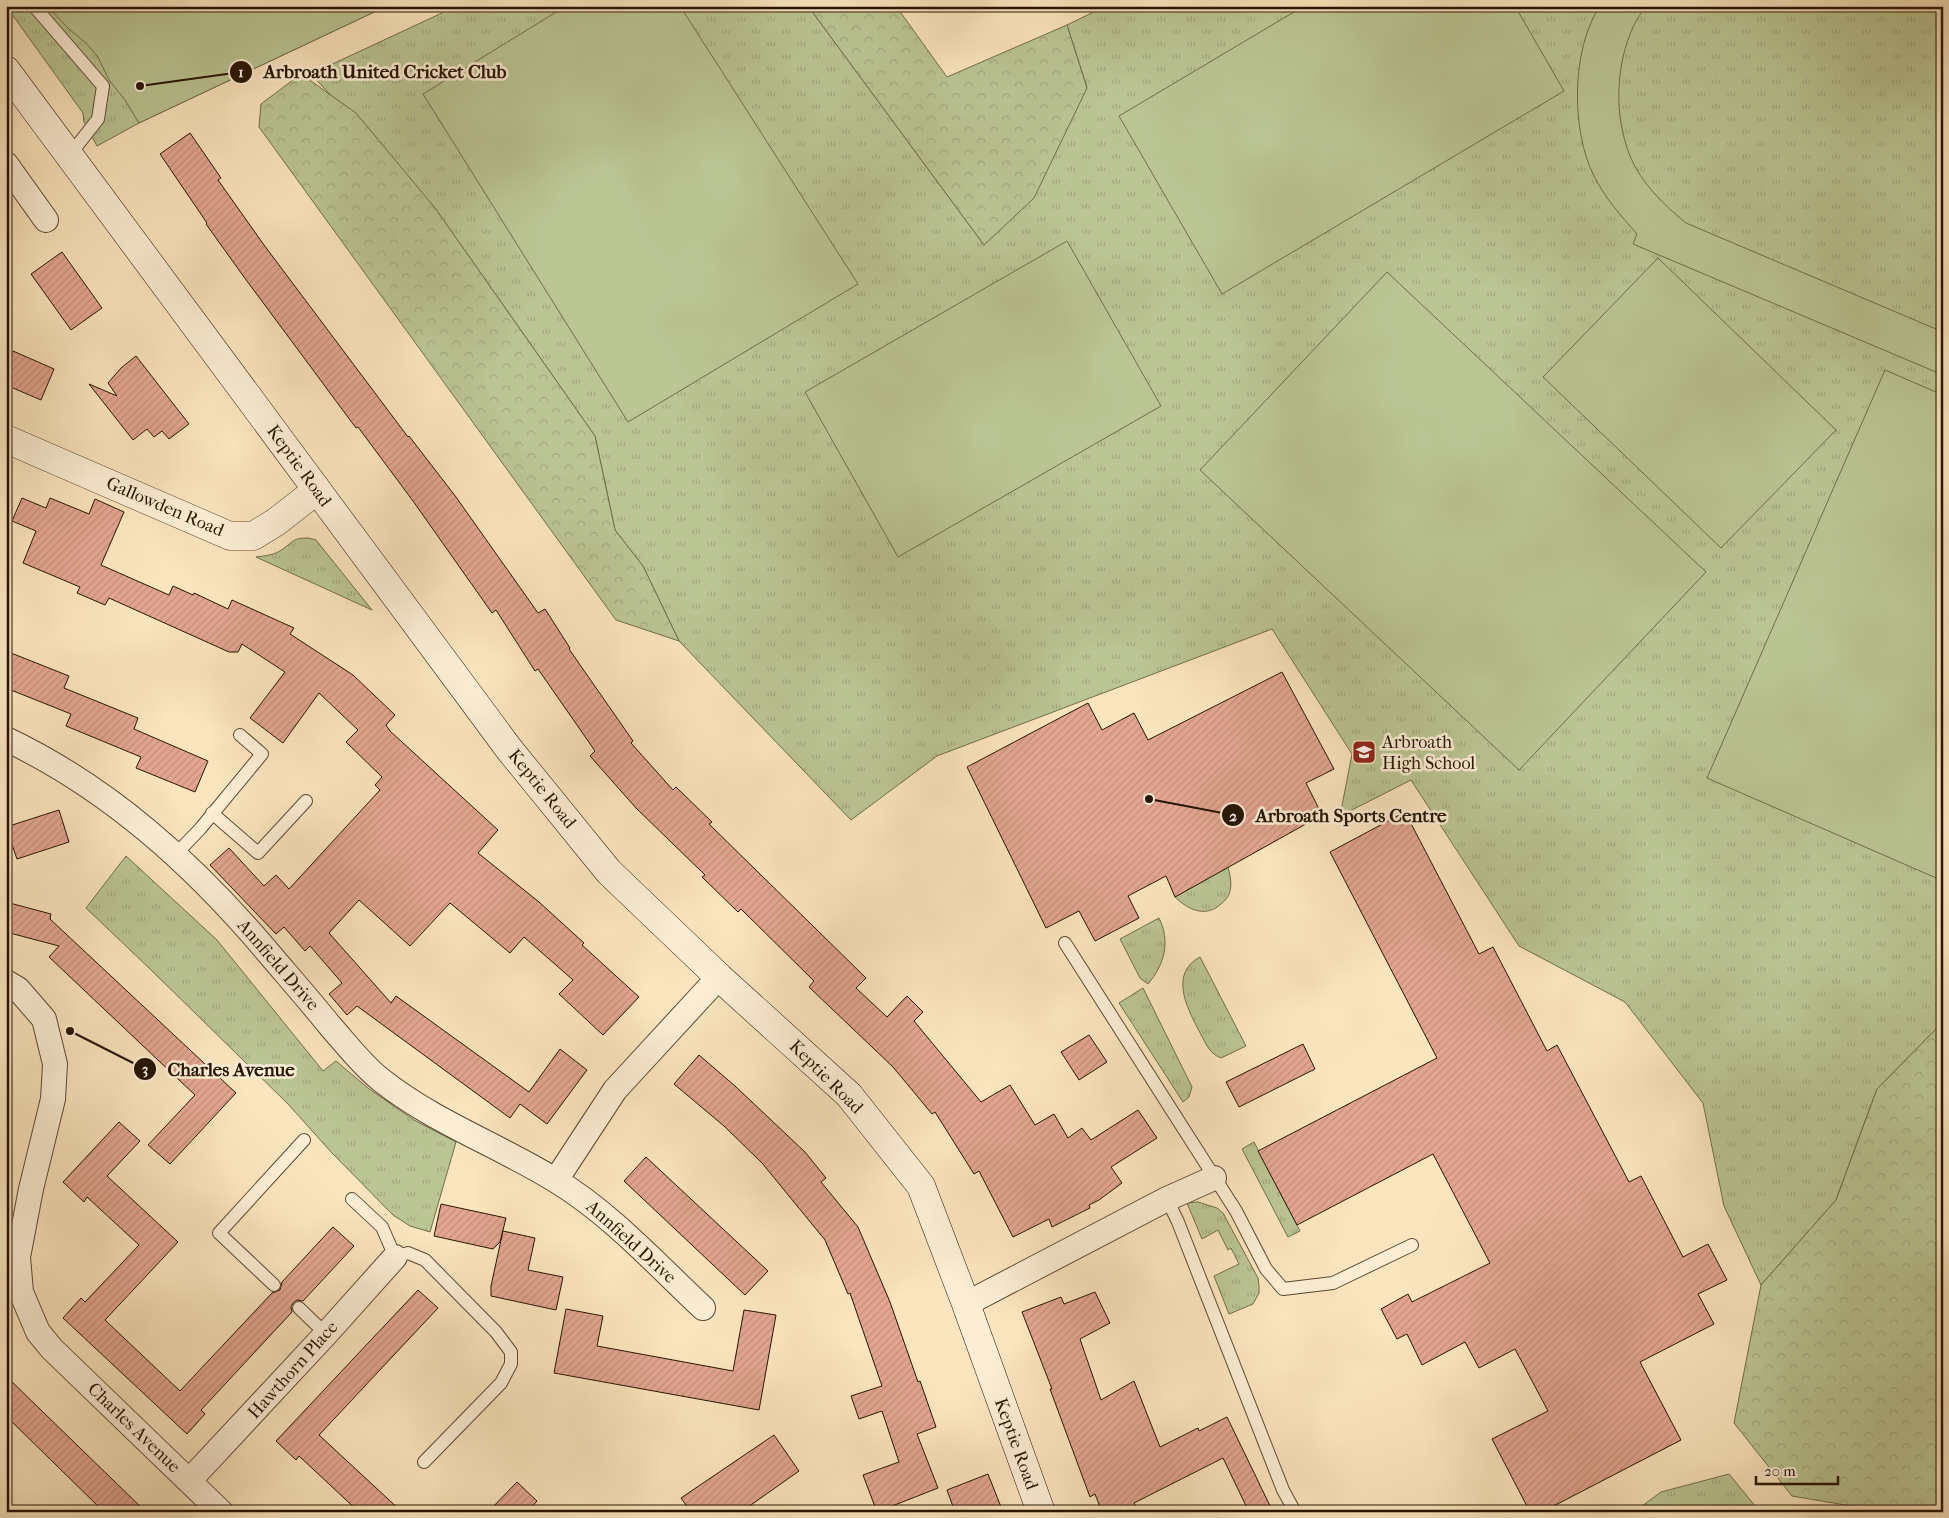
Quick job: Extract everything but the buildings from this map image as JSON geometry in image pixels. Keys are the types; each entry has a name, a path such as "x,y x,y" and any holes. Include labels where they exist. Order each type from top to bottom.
{"main road":[{"name":"Keptie Road","path":"10,83 69,156 509,749 609,872 719,977 849,1095 921,1186 1041,1512"},
{"name":"Gallowden Road","path":"6,438 230,536 253,536 276,522 317,490"}],"street":[{"path":"6,164 46,220"},
{"name":"Annfield Drive","path":"6,739 49,761 95,790 143,826 175,855 240,919 353,1052 380,1079 444,1121 556,1180 614,1225 703,1308"},
{"path":"556,1180 615,1090 719,977"},
{"name":"Charles Avenue","path":"6,982 18,989 44,1019 55,1064 53,1098 31,1189 18,1256 21,1292 38,1332 52,1349 221,1512"},
{"path":"966,1304 1167,1199 1214,1178"},
{"name":"Hawthorn Place","path":"189,1481 326,1334 395,1256"}],"lane":[{"path":"34,6 103,86 98,119 69,156"},
{"path":"175,855 262,754 240,735"},
{"path":"212,813 258,854 306,801"},
{"path":"1065,943 1236,1211 1266,1269 1283,1289 1334,1283 1412,1245"},
{"path":"274,1285 219,1233 304,1140"},
{"path":"352,1199 382,1227 395,1256 408,1253 425,1260 496,1332 511,1352 511,1364 501,1383 424,1462"},
{"path":"1167,1199 1178,1222 1283,1490 1295,1512"},
{"path":"299,1308 326,1334"}],"green space":[{"path":"6,6 387,6 139,123 97,146 84,122 83,113"},
{"path":"47,6 387,6 139,123 125,100 109,80 98,57"},
{"name":"Arbroath High School","path":"457,6 808,6 984,245 1087,88 1067,25 1106,6 1943,6 1943,1022 1877,1089 1836,1200 1761,1285 1724,1206 1703,1103 1625,1002 1519,946 1411,780 1340,816 1352,754 1272,629 937,756 851,820 679,641 643,566 615,530 595,436 435,208 311,74"},
{"path":"566,6 680,6 858,284 628,422 423,94"},
{"path":"808,6 896,6 947,77 1067,25 1087,88 1034,198 984,245"},
{"path":"1304,6 1515,6 1564,91 1222,294 1119,116"},
{"path":"1600,6 1646,6 1634,25 1623,57 1620,73 1619,108 1621,124 1630,156 1640,175 1654,193 1686,223 1943,332 1943,375 1633,244 1637,234 1614,207 1598,184 1586,158 1581,137 1578,114 1579,67 1590,24"},
{"path":"301,74 356,113 435,208 595,436 615,530 643,566 679,641 616,620 259,127 261,104"},
{"path":"1067,241 1161,406 898,557 805,392"},
{"path":"1658,258 1836,430 1721,548 1543,377"},
{"path":"1387,272 1706,572 1519,770 1200,470"},
{"path":"1885,370 1943,395 1943,881 1707,778"},
{"path":"308,538 316,540 372,610 256,557 280,551 296,539"},
{"path":"126,856 217,940 323,1071 336,1061 368,1088 414,1120 456,1142 430,1232 410,1226 393,1215 332,1153 288,1104 86,908"},
{"path":"1228,867 1231,888 1228,897 1215,908 1209,911 1197,911 1186,906 1175,897"},
{"path":"1159,918 1165,936 1164,953 1154,977 1148,984 1140,978 1120,939"},
{"path":"1200,957 1246,1046 1221,1058 1210,1050 1205,1042 1185,1000 1183,981 1185,972"},
{"path":"1143,988 1192,1087 1189,1097 1183,1102 1119,1003"},
{"path":"1943,1022 1943,1512 1863,1508 1792,1496 1734,1423 1761,1285 1836,1200 1877,1089"},
{"path":"1254,1142 1300,1231 1288,1237 1242,1149"},
{"path":"1198,1202 1217,1208 1223,1213 1258,1278 1259,1293 1253,1304 1229,1314 1214,1276 1239,1264 1231,1248 1228,1250 1218,1230 1202,1239 1187,1203"},
{"path":"1729,1474 1760,1512 1634,1512 1661,1492"}],"place":[{"name":"Arbroath United Cricket Club","path":"140,86"},
{"name":"Arbroath High School","path":"1364,752"},
{"name":"Arbroath Sports Centre","path":"1149,799"},
{"name":"Charles Avenue","path":"70,1031"}]}
